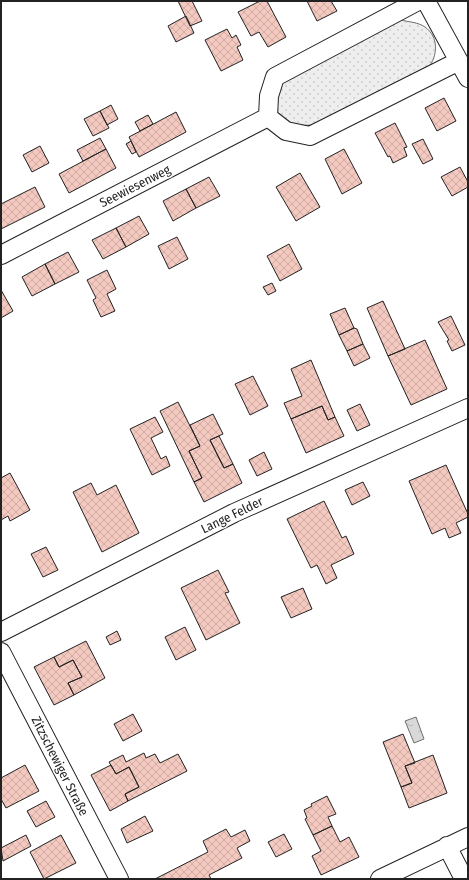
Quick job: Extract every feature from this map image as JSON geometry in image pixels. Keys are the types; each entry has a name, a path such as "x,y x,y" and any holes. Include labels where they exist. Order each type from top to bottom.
{"street":[{"path":"418,1 275,77 269,96 268,117 286,130 310,136 459,61"},
{"path":"426,1 468,78"},
{"name":"Seewiesenweg","path":"1,255 268,117"},
{"name":"Lange Felder","path":"1,632 234,513 468,408"},
{"name":"Zitzschewiger Straße","path":"1,652 119,879"},
{"path":"380,879 468,837"},
{"path":"447,846 464,879"}],"shaded area":[{"path":"401,20 422,25 430,31 433,36 436,47 434,58 428,68 319,124 299,125 284,120 279,115 276,108 276,99 281,86 291,73"}],"water":[{"path":"416,717 424,739 414,743 405,721"}],"building":[{"path":"178,1 192,1 202,21 190,26"},
{"path":"260,1 267,1 286,37 268,47 259,32 251,36 238,12"},
{"path":"307,1 331,1 337,11 317,21"},
{"path":"186,16 194,33 176,42 168,26"},
{"path":"227,29 232,38 236,35 241,45 237,47 243,60 221,71 205,40"},
{"path":"444,98 456,121 437,131 425,108"},
{"path":"111,105 118,119 107,125 100,111"},
{"path":"100,111 109,128 93,136 84,119"},
{"path":"176,112 186,132 139,157 129,137"},
{"path":"148,115 153,124 140,131 135,122"},
{"path":"395,123 407,147 404,148 407,156 393,163 390,156 388,157 375,133"},
{"path":"100,138 106,149 83,161 77,150"},
{"path":"423,139 433,159 423,164 412,144"},
{"path":"131,141 136,152 132,154 126,144"},
{"path":"40,146 49,163 32,172 23,155"},
{"path":"106,149 116,168 69,193 59,174"},
{"path":"344,149 362,183 342,194 325,159"},
{"path":"460,167 468,182 468,187 452,196 441,177"},
{"path":"300,173 320,207 296,221 276,187"},
{"path":"209,177 220,196 196,208 186,189"},
{"path":"35,187 45,207 1,229 1,204"},
{"path":"186,189 196,208 173,221 163,201"},
{"path":"139,216 149,234 126,247 116,228"},
{"path":"116,228 126,247 103,259 92,240"},
{"path":"177,237 188,259 169,269 158,246"},
{"path":"289,244 302,269 280,281 267,256"},
{"path":"68,252 79,272 55,284 45,264"},
{"path":"45,264 55,284 32,296 22,277"},
{"path":"107,270 116,289 107,294 115,311 101,317 93,300 96,298 87,280"},
{"path":"272,283 276,291 268,295 263,287"},
{"path":"1,290 13,311 1,318"},
{"path":"383,301 405,349 388,356 367,308"},
{"path":"345,308 354,328 339,335 330,314"},
{"path":"451,316 465,345 452,351 447,341 449,340 438,322"},
{"path":"354,328 357,329 363,344 347,351 339,335"},
{"path":"425,340 447,389 411,405 388,356"},
{"path":"363,344 370,358 354,366 347,351"},
{"path":"311,360 335,417 328,420 322,406 291,419 284,403 302,396 291,369"},
{"path":"253,376 268,406 250,415 235,384"},
{"path":"178,402 200,446 189,451 202,478 194,482 160,411"},
{"path":"360,404 370,425 357,431 347,410"},
{"path":"322,406 328,420 335,417 344,436 306,453 291,419"},
{"path":"213,414 223,434 210,440 224,468 233,464 242,483 204,502 194,482 202,478 189,451 200,446 190,425"},
{"path":"155,417 163,432 151,438 161,459 166,456 170,466 152,475 130,429"},
{"path":"219,436 233,464 224,468 210,440"},
{"path":"264,452 272,469 257,476 249,460"},
{"path":"446,465 468,514 468,517 456,523 461,533 449,538 445,528 432,534 409,481"},
{"path":"10,473 30,510 10,521 8,516 1,520 1,478"},
{"path":"363,482 370,496 352,505 345,490"},
{"path":"91,483 97,495 116,485 139,533 102,552 73,492"},
{"path":"324,501 342,538 346,536 354,554 331,565 337,578 326,584 317,565 311,568 287,519"},
{"path":"46,547 58,570 43,577 31,554"},
{"path":"218,570 229,592 225,593 240,623 206,640 181,588"},
{"path":"303,588 312,609 291,618 281,597"},
{"path":"185,627 196,650 176,660 165,637"},
{"path":"117,631 121,640 110,645 106,637"},
{"path":"86,641 105,678 74,695 68,683 82,677 73,660 59,667 54,657"},
{"path":"54,657 59,667 73,660 82,677 68,683 74,695 54,705 34,667"},
{"path":"133,714 142,731 123,741 114,724"},
{"path":"403,734 415,763 405,766 412,783 401,787 383,742"},
{"path":"144,753 146,758 155,754 160,763 178,754 187,771 128,801 125,794 139,787 129,767 116,774 109,762 123,755 126,762"},
{"path":"433,755 447,793 409,808 401,787 412,783 405,766"},
{"path":"25,765 39,791 6,808 1,799 1,778"},
{"path":"111,765 116,774 129,767 139,787 125,794 128,801 110,811 91,775"},
{"path":"327,796 336,814 328,817 332,826 313,835 305,819 307,818 304,810 312,806 311,804"},
{"path":"46,801 55,817 36,827 27,811"},
{"path":"145,816 153,831 127,843 121,829"},
{"path":"332,826 340,842 349,837 359,857 321,875 312,856 321,851 313,835"},
{"path":"226,829 231,837 245,830 250,841 237,848 242,858 209,875 211,879 155,879 208,852 203,841"},
{"path":"284,834 292,849 276,857 268,842"},
{"path":"26,835 31,846 3,861 1,848"},
{"path":"61,835 76,863 44,879 30,852"}]}
